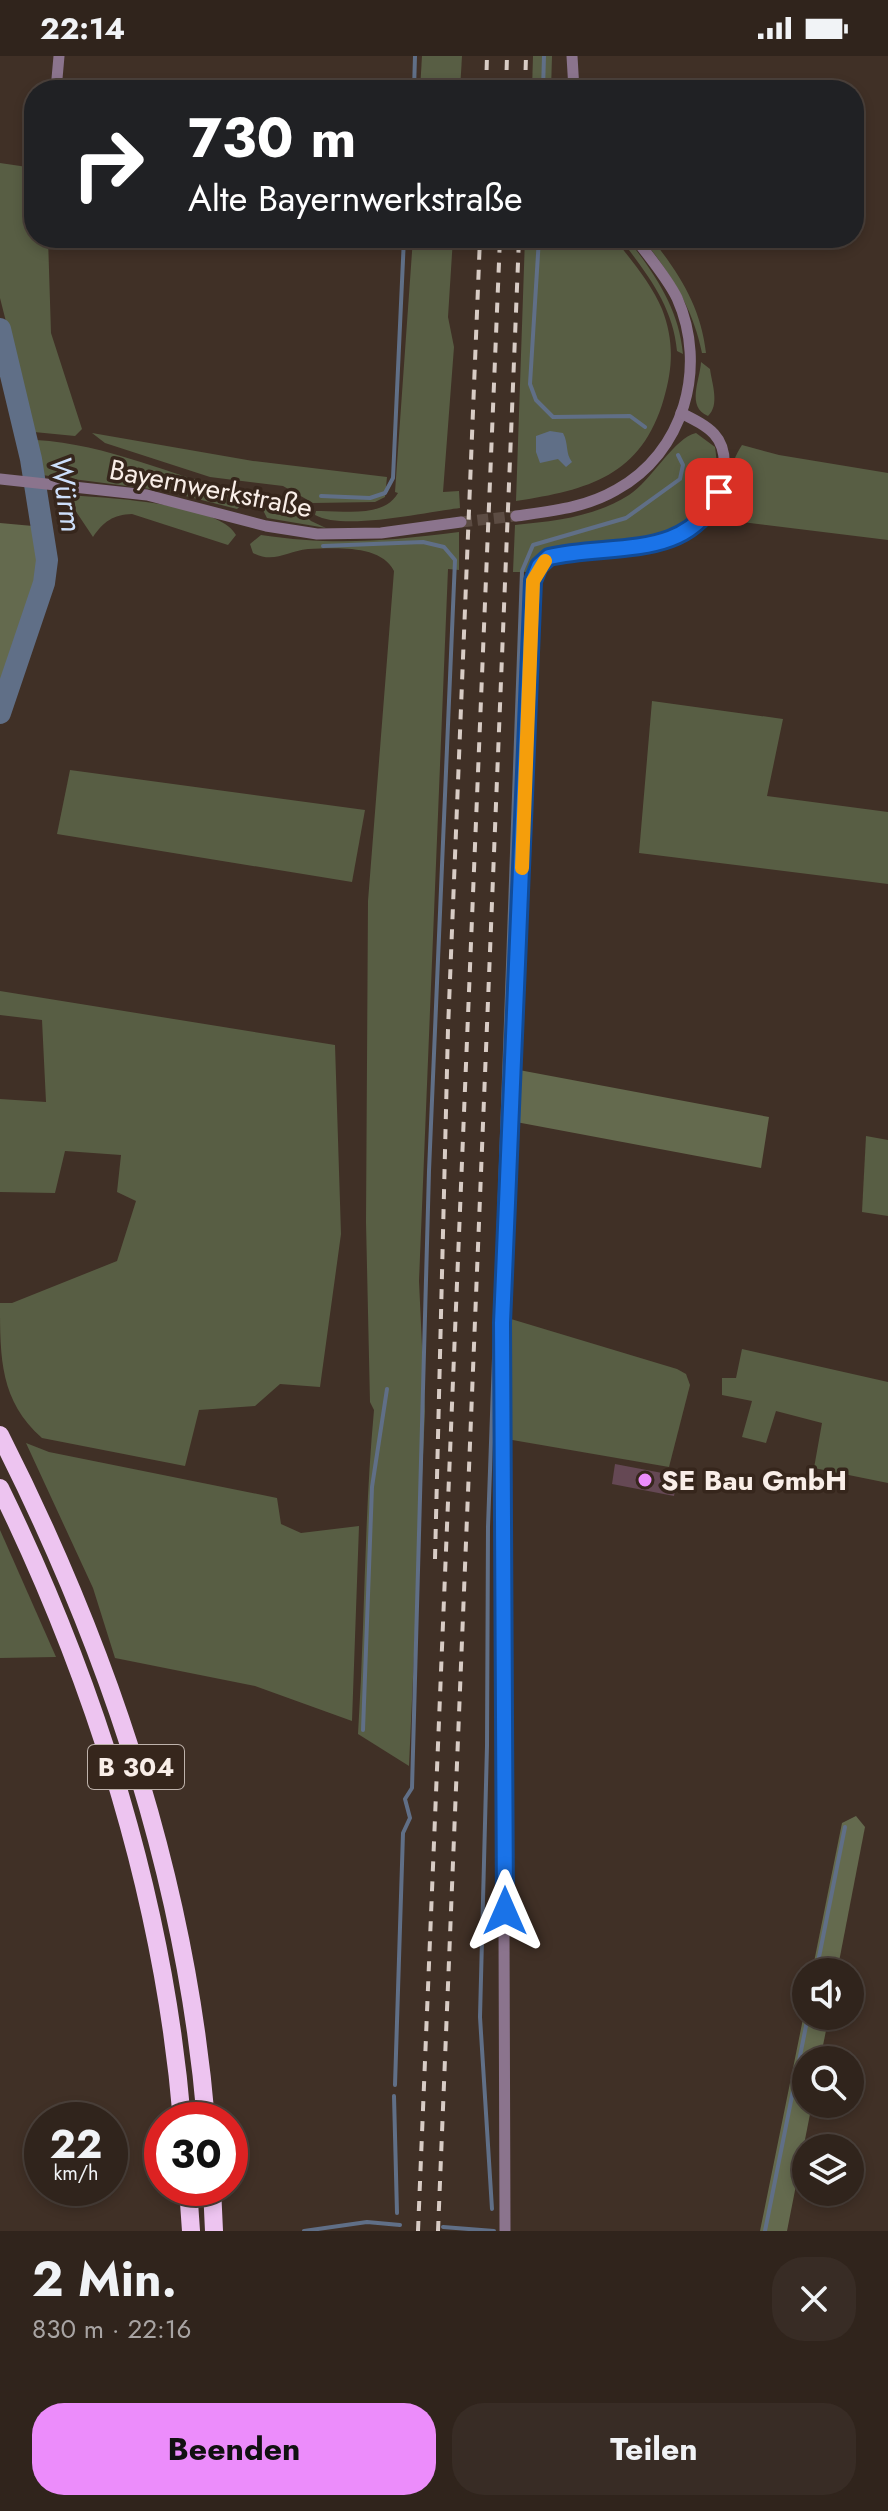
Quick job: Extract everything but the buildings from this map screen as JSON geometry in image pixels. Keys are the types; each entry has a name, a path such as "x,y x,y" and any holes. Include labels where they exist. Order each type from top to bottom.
{"highway":[{"name":"B 304","path":"0,1435 83,1614 133,1758 175,1916 204,2102"},
{"name":"B 304","path":"0,1488 63,1629 105,1749 132,1841 161,1978 179,2102"},
{"path":"189,2206 191,2231"},
{"path":"213,2206 214,2231"}],"street":[{"path":"57,80 59,56"},
{"path":"572,56 573,80"},
{"path":"516,516 574,507 618,490 661,451 681,413 691,369 689,333 670,286 642,248"},
{"path":"506,2227 502,1323 533,581 539,566 549,557 675,538 703,521 719,492 724,449 717,432 681,413"},
{"name":"Bayernwerkstraße","path":"3,480 147,495 266,526 317,534 381,533 461,522"}],"green space":[{"path":"422,56 462,56 461,80 421,80"},
{"path":"533,56 552,56 551,80 532,80"},
{"path":"0,163 24,167 24,248 48,248 51,333 82,429 75,436 34,432 0,298"},
{"path":"412,248 452,248 448,317 454,347 443,492 459,491 460,508 365,521 328,519 315,515 316,511 373,510 391,501 398,493 395,492"},
{"path":"525,248 622,248 657,299 669,332 671,354 667,387 654,424 642,445 609,475 566,491 516,501"},
{"path":"627,248 635,248 664,292 681,337 683,354 677,351 664,304"},
{"path":"649,248 659,248 687,291 699,321 706,353 702,353 680,292"},
{"path":"701,362 710,369 714,394 714,406 708,416 701,412 696,400"},
{"path":"92,433 253,461 387,477 385,497 375,502 313,503 283,486 210,477 105,443"},
{"path":"696,433 715,447 715,482 705,507 686,524 661,534 632,540 544,553 531,572 513,572 515,525 574,517 616,502 637,488 680,442"},
{"path":"36,440 114,454 240,492 246,501 237,509 166,491 26,473 18,444"},
{"path":"742,445 779,455 888,473 888,540 718,519 733,462"},
{"path":"65,495 130,500 184,509 225,524 236,535 228,545 132,514 110,520 93,537"},
{"path":"269,497 290,501 311,521 326,528 267,518 261,506"},
{"path":"0,523 33,526 39,561 30,602 0,690"},
{"path":"459,532 459,570 448,569 419,1281 425,1411 409,1766 358,1734 374,1410 370,1402 366,1222 368,901 394,571 388,562 368,552 308,549 268,557 253,553 250,544 261,535 360,541"},
{"path":"652,701 783,719 767,796 888,812 888,884 639,853"},
{"path":"70,770 365,810 352,882 57,834"},
{"path":"0,991 335,1045 341,1234 320,1387 280,1384 255,1406 199,1410 185,1466 42,1438 28,1424 10,1394 2,1360 0,1303 12,1303 117,1261 136,1201 117,1192 121,1155 65,1151 55,1193 0,1192 0,1099 46,1102 42,1020 0,1015"},
{"path":"519,1070 769,1117 761,1168 516,1122"},
{"path":"866,1136 888,1140 888,1216 862,1212"},
{"path":"511,1319 686,1374 690,1385 669,1467 507,1439"},
{"path":"742,1349 888,1382 888,1483 814,1468 822,1423 776,1411 766,1443 742,1437 752,1401 722,1395 722,1378 736,1378"},
{"path":"26,1443 49,1452 277,1498 281,1524 301,1533 359,1526 352,1721 255,1686 115,1658 93,1588"},
{"path":"0,1530 56,1657 0,1658"},
{"path":"856,1816 865,1827 840,1958 815,1958 842,1823"},
{"path":"801,2030 826,2030 823,2046 797,2046"},
{"path":"792,2073 792,2118 809,2118 806,2134 792,2134 792,2206 787,2231 760,2231"}],"water":[{"path":"550,431 563,433 565,437 572,462 566,467 558,459 540,463 536,436"}],"waterway":[{"path":"414,80 415,56"},
{"path":"543,80 544,56"},
{"path":"321,496 370,498 385,493 393,478 404,248"},
{"path":"538,248 530,384 536,400 553,417 630,416 645,427"},
{"name":"Würm","path":"0,329 31,459 47,560 44,583 0,713"},
{"path":"492,2209 480,2017 487,1746 488,1527 522,571 533,545 626,518 680,479 683,465 678,455"},
{"path":"323,546 423,542 444,547 455,560 429,1171 412,1788 405,1799 410,1818 403,1833 395,2085"},
{"path":"363,1730 372,1487 387,1389"},
{"path":"819,1958 845,1827"},
{"path":"765,2231 805,2030"},
{"path":"394,2096 397,2213"},
{"path":"304,2231 367,2222 400,2225"},
{"path":"443,2227 494,2231"}],"tunnel":[{"path":"461,522 516,516"}],"railway":[{"path":"486,80 487,56"},
{"path":"506,80 507,56"},
{"path":"525,80 526,56"},
{"path":"435,1559 448,1029 480,248"},
{"path":"418,2231 500,248"},
{"path":"438,2231 519,248"}],"slow traffic":[{"path":"522,868 533,581 539,566 545,561"}],"place":[{"name":"SE Bau GmbH","path":"645,1480"}],"route":[{"path":"505,1911 502,1323 533,581 539,566 549,557 625,548 675,538 690,531 703,521 719,492"}]}
